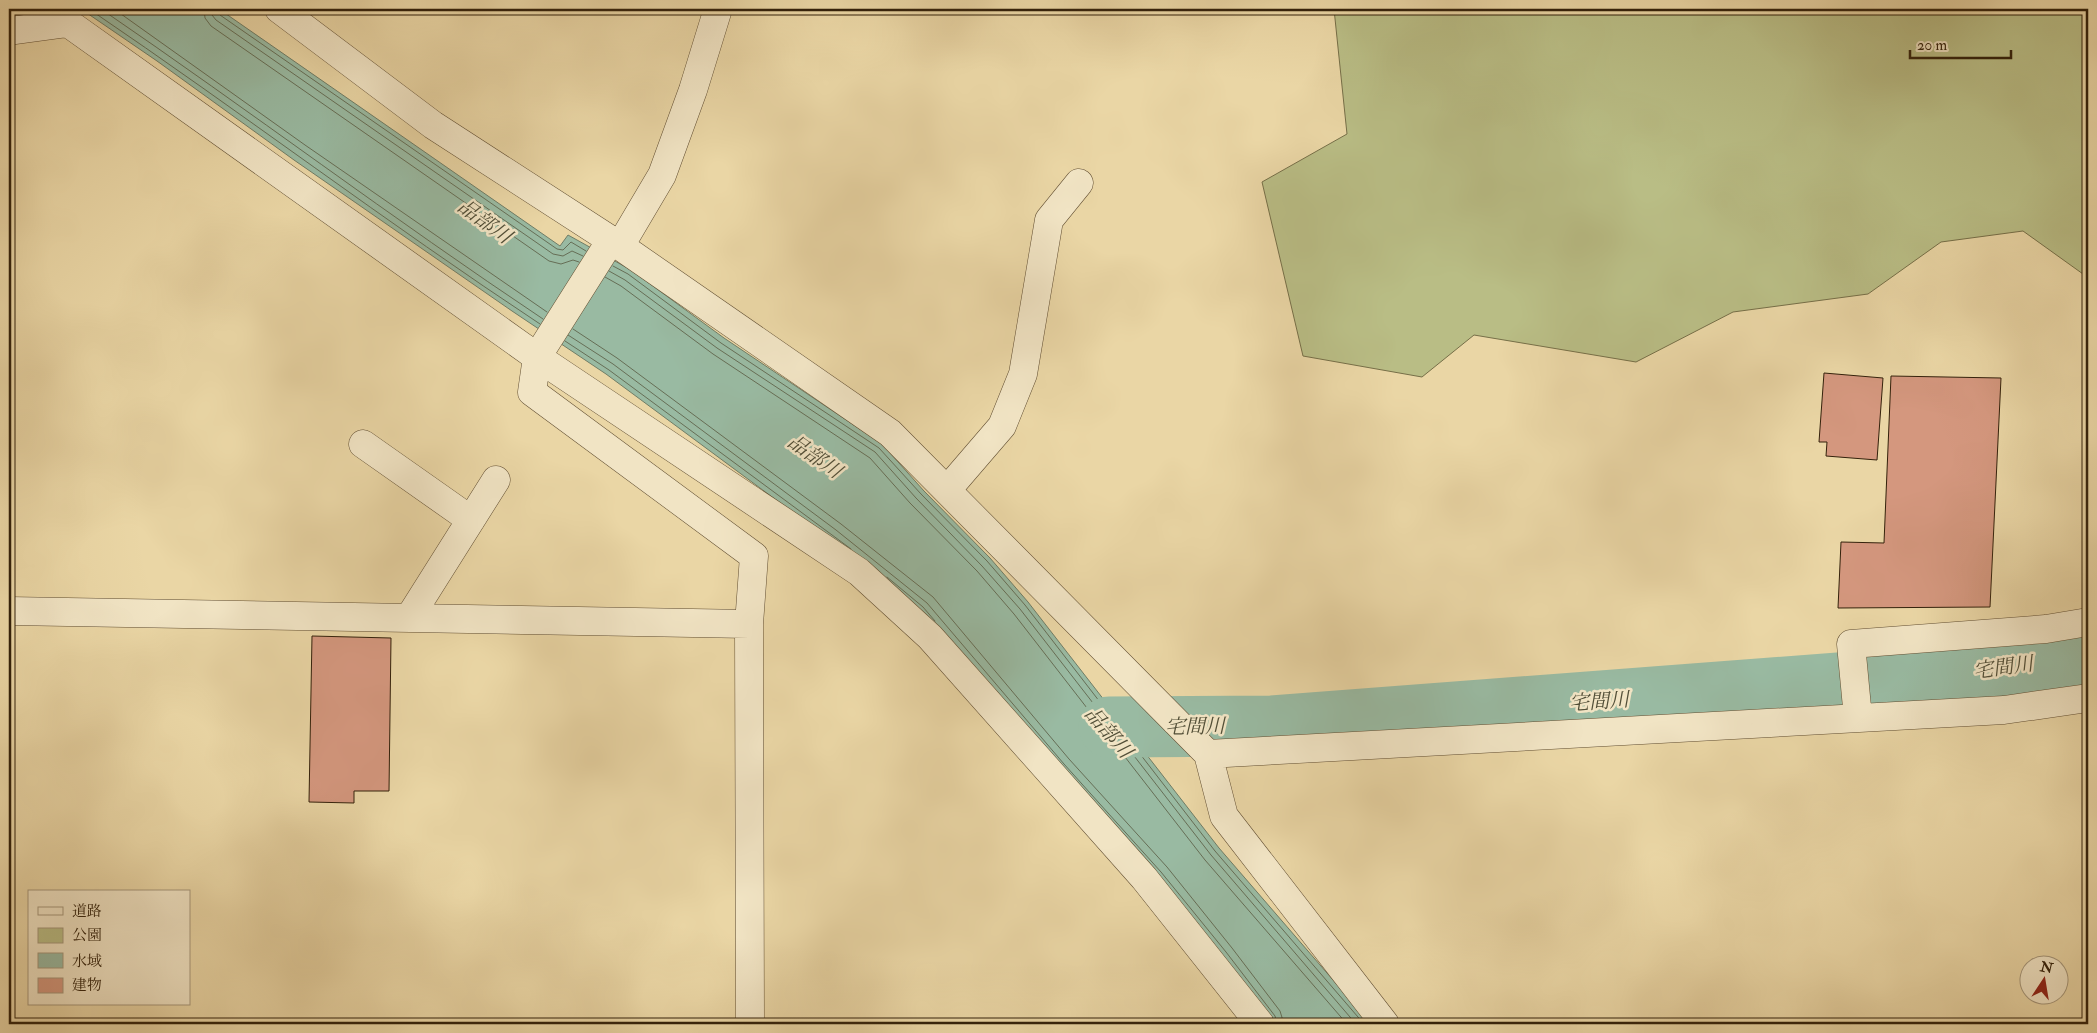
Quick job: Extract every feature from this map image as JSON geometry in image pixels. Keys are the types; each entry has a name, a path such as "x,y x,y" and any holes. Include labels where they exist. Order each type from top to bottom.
{"street":[{"path":"44,9 68,23 543,347 859,572 930,637 1144,878 1260,1024"},
{"path":"279,9 433,125 611,248 890,433 1207,753 1224,816 1385,1024"},
{"path":"718,9 662,175 543,347 532,392 754,556 749,624 750,1024"},
{"path":"9,31 68,23"},
{"path":"947,490 1002,426 1023,374 1049,220 1079,183"},
{"path":"363,444 471,520"},
{"path":"409,618 496,480"},
{"path":"9,611 749,624"},
{"path":"1858,718 1851,644 2046,629 2088,622"},
{"path":"1207,753 2004,710 2088,698"}],"green space":[{"path":"1334,9 2088,9 2088,283 2083,274 2023,231 1941,242 1868,294 1733,312 1636,362 1474,335 1422,377 1303,356 1262,182 1347,134"}],"water":[{"name":"品部川","path":"81,9 219,9 560,246 568,235 631,270 724,338 882,444 924,491 990,558 1028,602 1219,848 1371,1024 1267,1024 864,565 606,374 294,160 157,61"}],"building":[{"path":"1824,373 1883,378 1877,460 1826,456 1827,442 1819,442"},
{"path":"1891,376 2001,378 1990,607 1838,608 1841,542 1884,543"},
{"path":"312,636 391,638 389,791 354,791 354,803 309,802"}],"waterway":[{"name":"宅間川","path":"1109,727 1272,726 1943,675 2088,656"}]}
